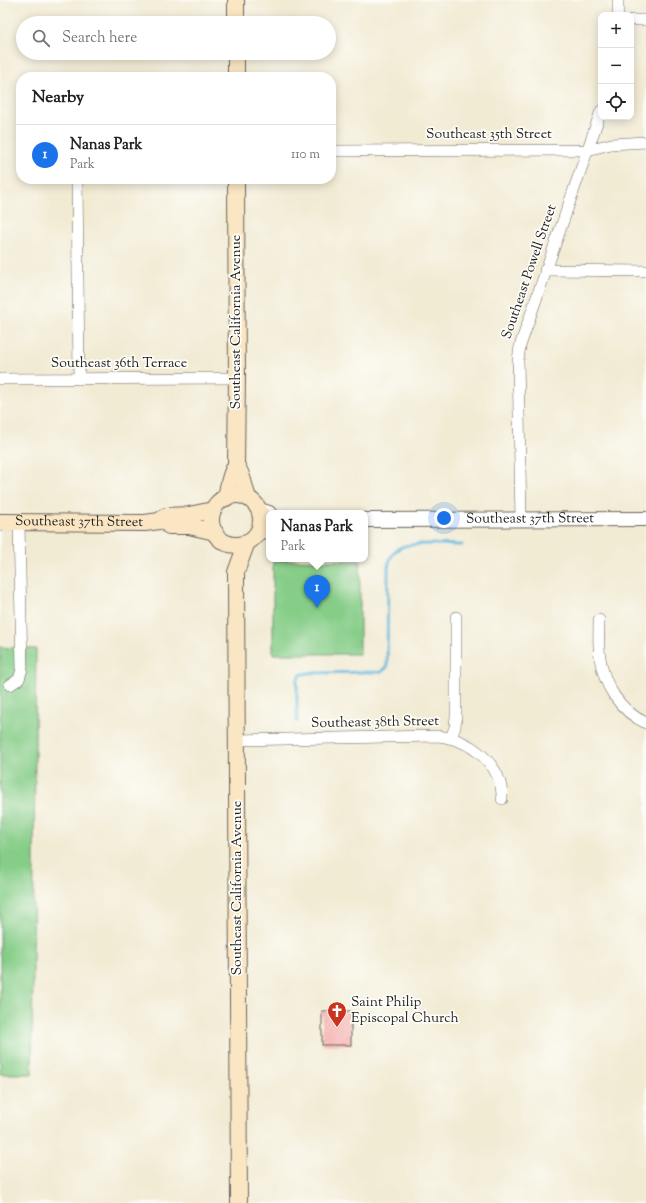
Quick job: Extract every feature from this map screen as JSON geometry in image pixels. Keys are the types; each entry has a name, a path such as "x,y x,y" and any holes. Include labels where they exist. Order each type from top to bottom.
{"main road":[{"path":"236,0 236,16"},
{"path":"236,60 236,72"},
{"name":"Southeast California Avenue","path":"226,498 231,472 236,465 236,184"},
{"name":"Southeast California Avenue","path":"236,465 242,472 243,482 248,498"},
{"path":"241,496 248,498 264,512 261,518 258,535 240,545 231,544 219,537 212,525 214,510 221,501 226,498 241,496"},
{"name":"Southeast 37th Street","path":"0,522 138,523 159,521 166,516 189,515 214,510"},
{"name":"Southeast 37th Street","path":"159,521 168,526 189,526 219,537"},
{"name":"Southeast California Avenue","path":"236,572 258,535"},
{"name":"Southeast California Avenue","path":"219,537 229,552 230,560 236,572 239,1203"}],"street":[{"path":"618,0 618,12"},
{"path":"634,20 646,20"},
{"name":"Southeast Powell Street","path":"521,520 518,360 522,338 598,119"},
{"name":"Southeast 35th Street","path":"336,151 587,150 611,144 646,142"},
{"path":"77,184 79,379"},
{"path":"545,270 646,271"},
{"name":"Southeast 36th Terrace","path":"0,379 237,378"},
{"name":"Southeast 37th Street","path":"368,520 646,519"},
{"path":"10,685 19,679 22,669 19,522"},
{"path":"451,738 455,727 456,716 456,617"},
{"path":"599,620 599,656 602,671 608,686 622,706 631,714 646,723"},
{"name":"Southeast 38th Street","path":"236,740 436,736 451,738 471,746 487,760 498,778 502,800"}],"green space":[{"path":"273,562 360,562 360,654 273,654"},
{"path":"0,647 36,649 32,1074 0,1074"}],"building":[{"name":"Saint Philip Episcopal Church","path":"322,1011 351,1011 351,1045 322,1045"}],"waterway":[{"path":"297,721 297,681 300,675 308,673 381,672 387,667 388,568 390,560 397,549 416,544 462,545"}],"place":[{"name":"Nanas Park","path":"317,608"},
{"name":"Saint Philip Episcopal Church","path":"337,1028"}]}
